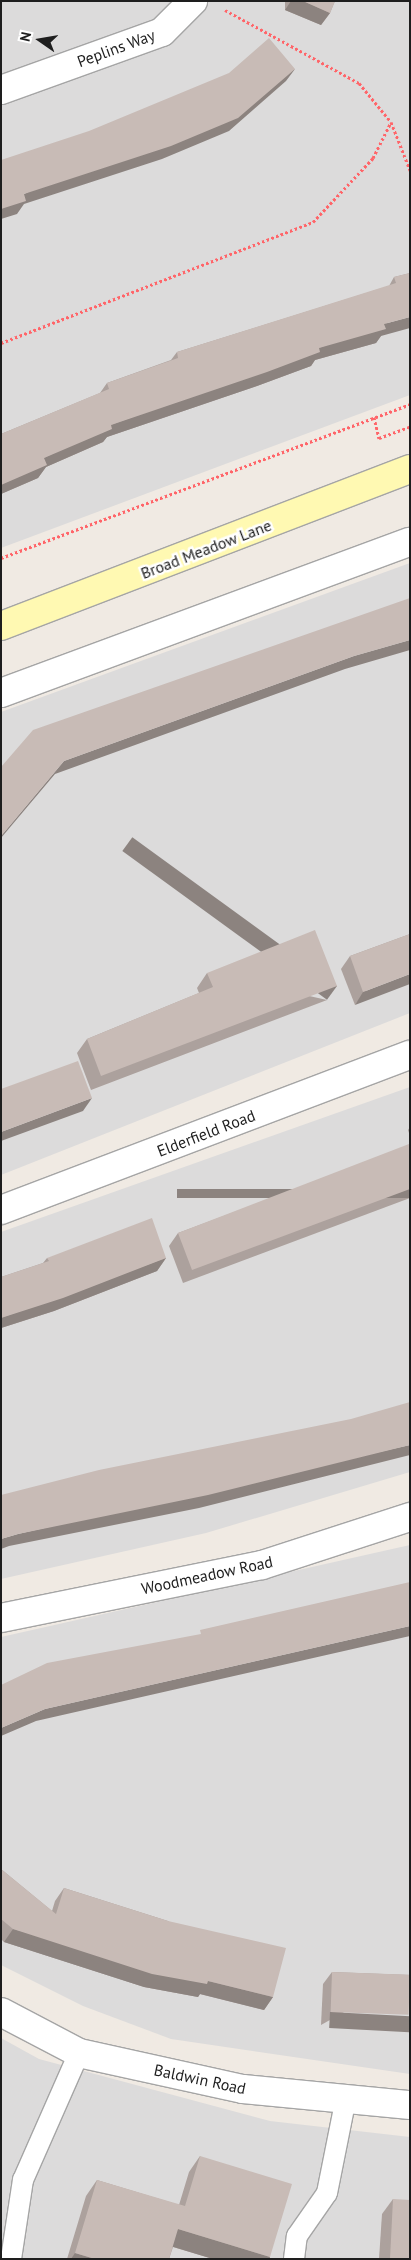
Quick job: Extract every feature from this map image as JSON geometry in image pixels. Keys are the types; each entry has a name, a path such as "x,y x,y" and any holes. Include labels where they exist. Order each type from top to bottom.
{"street":[{"name":"Peplins Way","path":"1,90 162,32 205,4"},
{"name":"Broad Meadow Lane","path":"1,626 410,469"},
{"path":"1,693 410,542"},
{"name":"Elderfield Road","path":"1,1210 410,1055"},
{"name":"Woodmeadow Road","path":"1,1618 262,1565 410,1517"},
{"name":"Baldwin Road","path":"1,2012 78,2052 244,2090 410,2104"}],"lane":[{"path":"11,2259 22,2180 78,2052"},
{"path":"294,2259 297,2236 327,2193 346,2098"}],"path":[{"path":"205,4 358,83 390,122 410,170"},
{"path":"1,343 313,222 373,158 390,122"},
{"path":"1,558 410,404"},
{"path":"374,417 379,438 410,427"}],"shaded area":[{"path":"1,1 410,1 410,395 1,548"},
{"path":"410,563 410,1013 1,1175 1,712"},
{"path":"410,1087 410,1472 206,1533 1,1579 1,1232"},
{"path":"410,1545 410,2074 171,2039 83,2006 1,1965 1,1637"},
{"path":"1,2038 39,2059 270,2121 410,2137 410,2259 1,2259"}],"building":[{"path":"303,1 335,1 330,13"},
{"path":"269,38 295,69 238,118 171,146 24,194 26,201 1,209 1,160 89,131 229,73"},
{"path":"410,273 410,317 384,324 386,329 319,348 320,352 267,372 111,425 112,429 44,458 47,465 1,485 1,434 109,389 107,383 178,358 177,352 396,283 394,277"},
{"path":"410,598 410,640 354,656 64,761 1,836 1,767 33,730"},
{"path":"315,930 337,986 101,1076 87,1039 213,987 207,973"},
{"path":"410,934 410,974 363,992 350,956"},
{"path":"78,1061 92,1098 1,1132 1,1089"},
{"path":"409,1144 410,1189 192,1270 178,1233"},
{"path":"152,1218 166,1258 63,1298 1,1318 1,1277 49,1261 47,1258"},
{"path":"410,1402 410,1445 208,1495 1,1539 1,1495 99,1470 351,1419"},
{"path":"410,1582 410,1626 45,1709 1,1728 1,1685 47,1663 201,1634 200,1630"},
{"path":"1,1869 56,1914 64,1888 168,1921 286,1948 273,1997 208,1981 207,1984 152,1974 13,1929 1,1919"},
{"path":"332,1972 410,1975 409,2015 331,2012"},
{"path":"200,2156 292,2184 270,2257 178,2229 169,2259 95,2259 75,2253 97,2180 185,2206"},
{"path":"393,2199 410,2200 410,2259 390,2259"}]}
